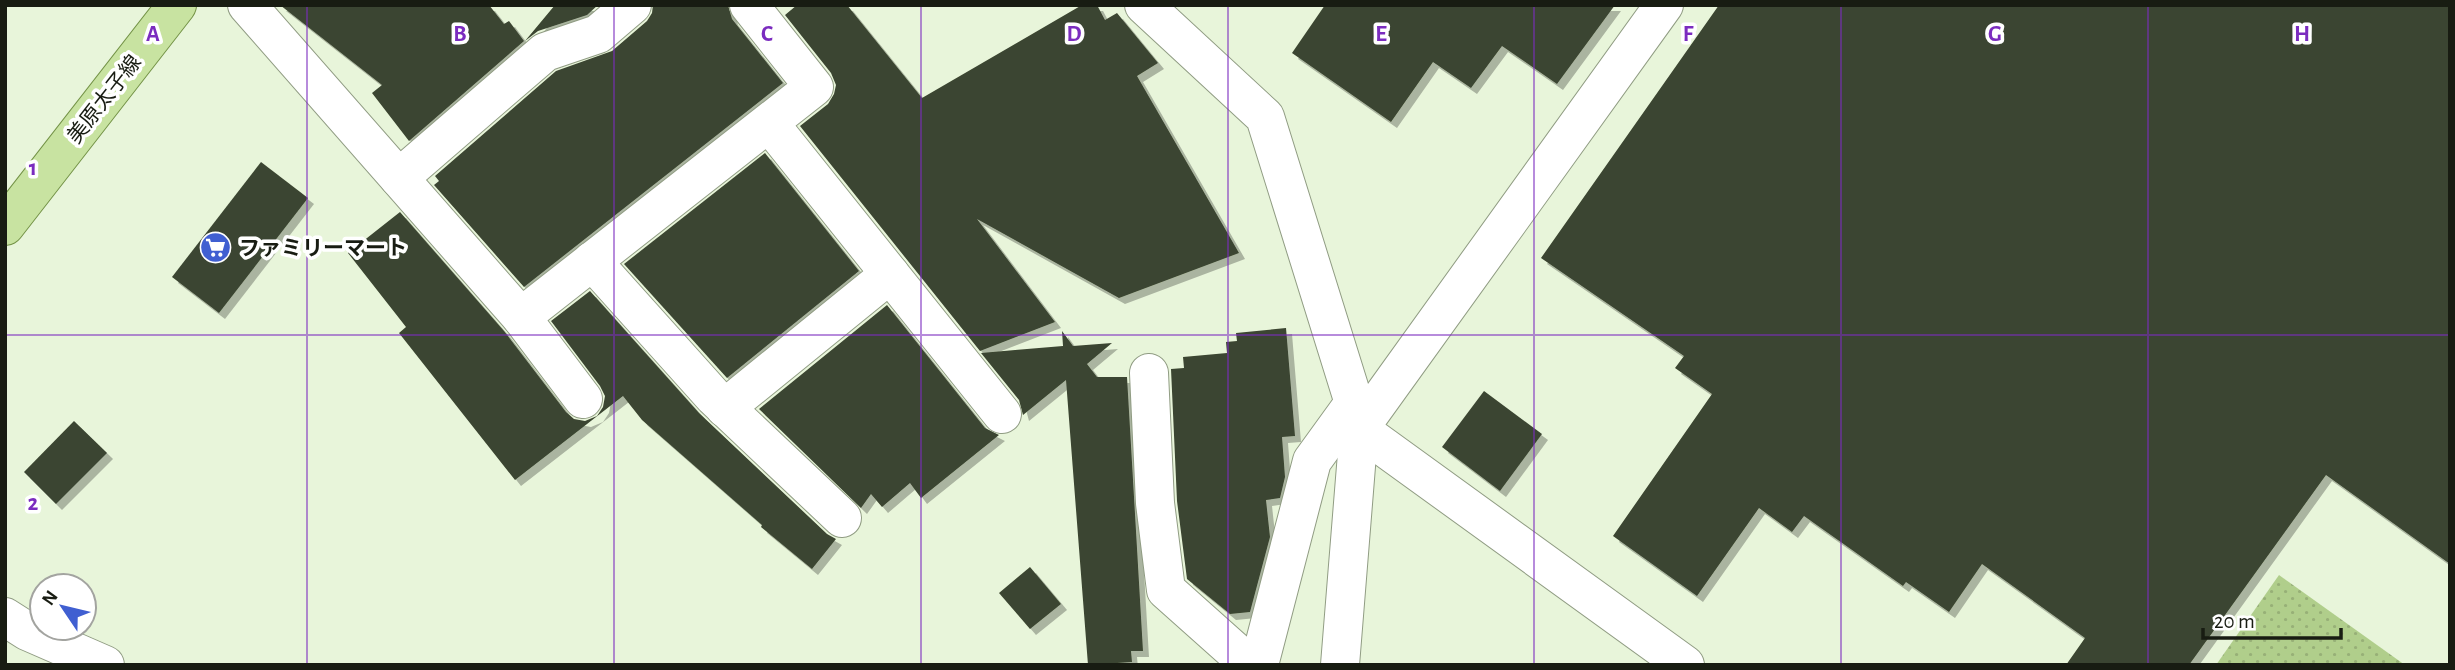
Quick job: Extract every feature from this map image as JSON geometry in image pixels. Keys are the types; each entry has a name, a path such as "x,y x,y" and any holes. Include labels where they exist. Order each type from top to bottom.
{"main road":[{"name":"美原太子線","path":"5,226 177,5"}],"street":[{"path":"247,5 521,317 583,399"},
{"path":"399,178 545,52 598,34 632,5"},
{"path":"521,317 814,87 749,5"},
{"path":"1144,5 1265,117 1357,416 1340,665"},
{"path":"1259,665 1312,461 1357,416 1664,5"},
{"path":"769,123 1002,414"},
{"path":"592,261 725,408 842,518"},
{"path":"725,408 890,274"},
{"path":"1149,373 1154,503 1166,590 1250,665"},
{"path":"1357,416 1685,665"},
{"path":"5,617 27,631 105,665"}],"green space":[{"path":"2279,575 2405,665 2216,665"}],"building":[{"path":"280,5 489,5 504,24 509,21 524,41 409,141 372,93 382,85"},
{"path":"555,5 598,5 587,15 538,31 525,41"},
{"path":"653,5 728,5 732,19 783,83 524,287 434,185 439,181 435,176 556,71 612,51 647,21"},
{"path":"797,5 847,5 922,98 1082,5 1097,5 1105,20 1117,13 1158,63 1137,76 1239,253 1119,298 977,219 1055,322 980,351 800,126 828,104 836,85 831,73 785,15"},
{"path":"1325,5 1615,5 1557,84 1502,46 1471,88 1433,62 1391,122 1292,53"},
{"path":"1719,5 2450,5 2450,564 2326,475 2189,665 2066,665 2085,638 1982,564 1949,612 1906,582 1903,586 1804,516 1792,532 1759,508 1697,596 1613,536 1712,394 1675,368 1684,356 1541,258"},
{"path":"765,153 859,271 727,378 624,264"},
{"path":"261,162 308,198 219,313 172,277"},
{"path":"400,212 504,331 566,412 574,419 585,421 597,416 603,407 605,396 551,321 590,291 699,413 827,534 836,539 812,569 642,420 623,396 515,480 399,333 406,327 348,253"},
{"path":"887,305 985,428 999,435 921,498 910,483 882,507 871,494 861,508 759,409"},
{"path":"1286,328 1295,436 1282,437 1285,477 1280,498 1266,500 1270,537 1250,612 1230,614 1187,579 1177,501 1171,369 1184,368 1183,357 1227,353 1226,342 1237,341 1236,333"},
{"path":"1062,331 1073,346 1112,343 1087,364 1097,377 1127,377 1143,651 1131,651 1132,662 1088,665 1066,380 1023,415 1019,400 981,353 1063,346"},
{"path":"1484,391 1542,434 1500,491 1442,447"},
{"path":"74,421 107,453 56,504 24,472"},
{"path":"1030,567 1061,604 1030,629 999,593"}],"place":[{"name":"ファミリーマート","path":"216,248"}]}
